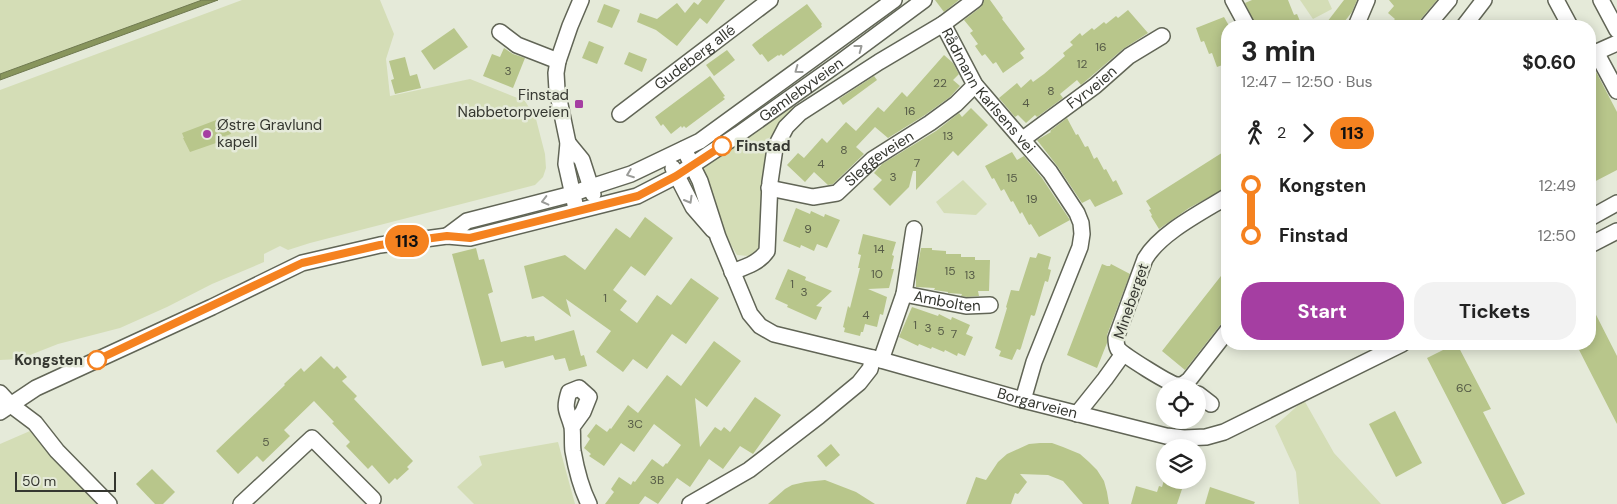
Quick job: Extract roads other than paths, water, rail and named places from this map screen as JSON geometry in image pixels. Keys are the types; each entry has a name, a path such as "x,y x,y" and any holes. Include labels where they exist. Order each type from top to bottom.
{"street":[{"path":"578,212 566,164 568,143 557,90 556,73 558,61 581,0"},
{"name":"Gudeberg allé","path":"620,114 770,0"},
{"name":"Gamlebyveien","path":"447,236 467,221 572,194 631,174 684,150 713,132 894,0"},
{"name":"Gamlebyveien","path":"6,409 36,388 302,263 380,245 447,236 470,238 638,196 676,176 739,134 832,69 924,0"},
{"path":"943,24 976,0"},
{"path":"1233,0 1245,20"},
{"path":"1359,20 1368,0"},
{"path":"1432,20 1448,0"},
{"path":"1469,20 1484,0"},
{"path":"1556,0 1567,20"},
{"path":"1601,0 1617,30"},
{"name":"Rådmann Karlsens vei","path":"732,272 756,262 767,251 769,188 775,148 786,127 800,113 879,62 943,24 975,85 1050,172 1077,213 1081,223 1080,247 1034,362 1023,400"},
{"path":"500,32 517,45 558,61"},
{"name":"Fyrveien","path":"1023,139 1095,86 1129,56 1162,36"},
{"path":"1596,52 1617,43"},
{"path":"1596,57 1616,87"},
{"name":"Sleggeveien","path":"769,188 813,197 837,193 873,159 930,123 956,104 975,85"},
{"path":"568,143 582,160 597,207"},
{"name":"Borgarveien","path":"684,150 702,188 718,237 750,314 760,326 774,334 877,359 1077,414 1166,436 1184,438 1206,437 1224,432 1390,350"},
{"name":"Borgarveien","path":"668,158 693,207 718,237"},
{"name":"Mineberget","path":"1165,379 1123,354 1116,345 1116,338 1150,250 1169,234 1221,201"},
{"path":"1596,215 1617,203"},
{"name":"Ambolten","path":"690,504 749,470 860,383 877,359 904,294 914,229"},
{"path":"1596,242 1617,231"},
{"name":"Ambolten","path":"904,294 966,306 990,306"},
{"name":"Mineberget","path":"1190,379 1221,339"},
{"name":"Mineberget","path":"1077,414 1123,354"},
{"path":"0,392 6,409 35,424 57,451 108,504"},
{"path":"1206,400 1211,404"},
{"path":"572,427 574,452 583,493 589,504"},
{"path":"241,504 312,438 373,499"}],"place":[{"name":"Finstad Nabbetorpveien","path":"579,104"},
{"name":"Østre Gravlund kapell","path":"207,134"},
{"name":"Finstad","path":"722,146"},
{"name":"Kongsten","path":"97,360"}]}
